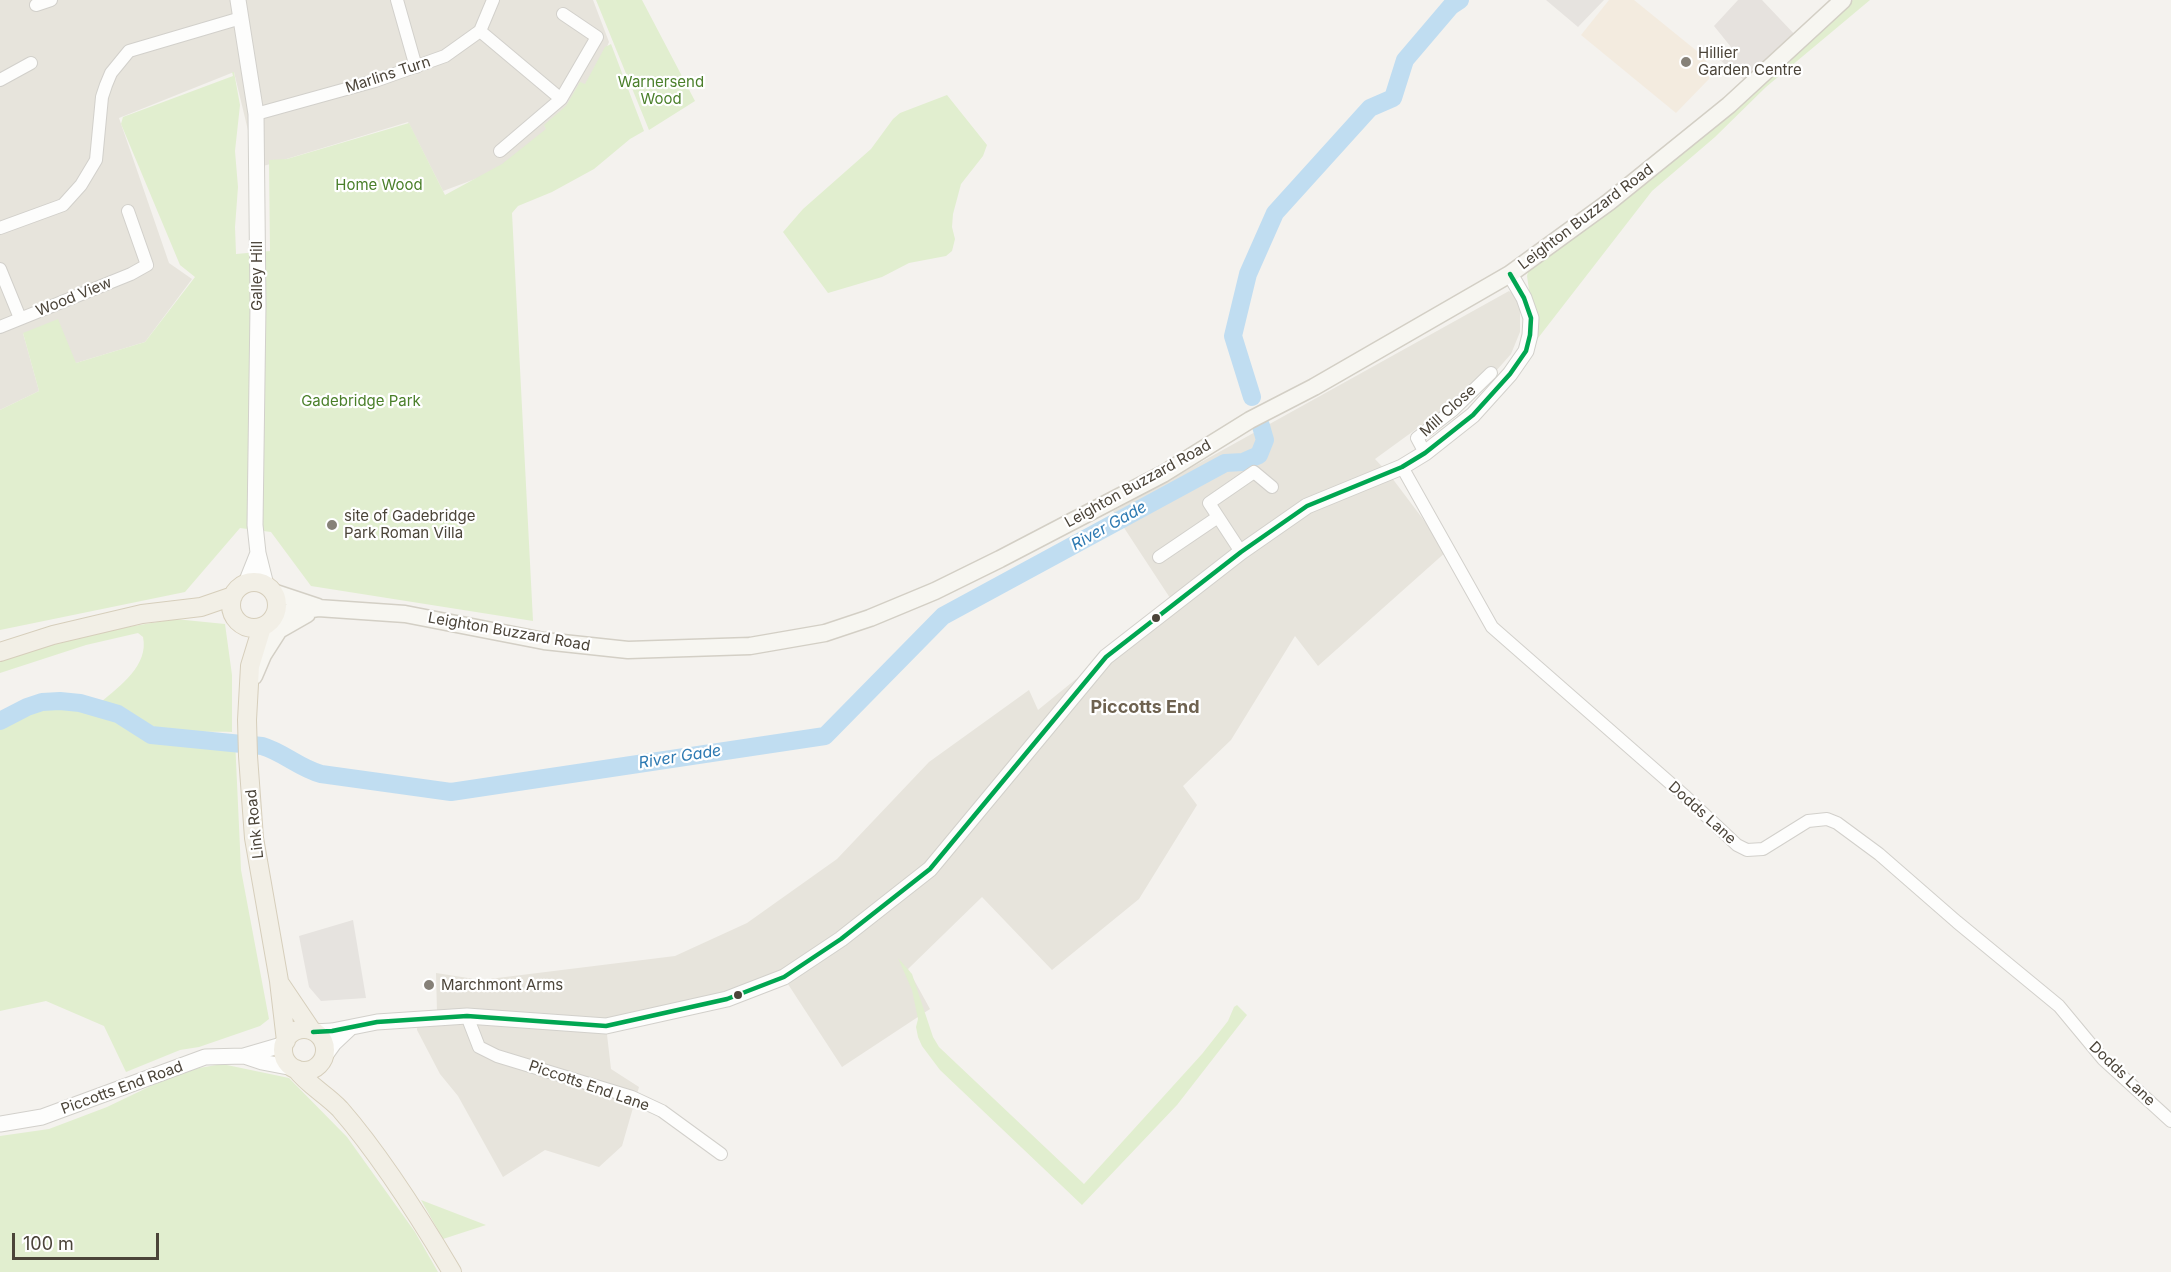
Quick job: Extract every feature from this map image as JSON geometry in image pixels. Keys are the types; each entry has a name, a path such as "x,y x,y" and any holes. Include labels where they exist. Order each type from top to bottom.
{"main road":[{"name":"Leighton Buzzard Road","path":"270,588 318,608 405,614 544,641 628,650 750,646 825,633 870,618 935,591 1163,474 1250,420 1314,387 1510,274 1609,202 1729,105 1843,0"},
{"path":"0,652 53,635 142,614 201,607 258,582 270,588 277,600 269,621 246,627 237,620 201,607"},
{"path":"237,620 231,605 239,589"},
{"name":"Leighton Buzzard Road","path":"269,621 318,608"},
{"path":"248,690 263,655 279,630 318,608"},
{"name":"Link Road","path":"237,620 246,640 250,666 247,720 254,838 273,959 279,981 286,1060 339,1108"},
{"name":"Link Road","path":"250,666 269,621"},
{"name":"Link Road","path":"279,981 323,1042 326,1080 339,1108 406,1198 452,1272"},
{"path":"285,1042 297,1031 313,1031"},
{"path":"295,1069 312,1070 324,1058"}],"street":[{"path":"36,5 51,0"},
{"name":"Galley Hill","path":"238,0 256,114 258,306 255,525 258,553 270,588"},
{"path":"397,0 416,67"},
{"path":"493,0 480,31 561,99"},
{"path":"500,151 561,99 597,37 563,14"},
{"path":"0,228 63,205 81,184 96,160 102,97 106,85 111,73 129,51 241,18"},
{"name":"Marlins Turn","path":"256,114 375,81 416,67 445,56 480,31"},
{"path":"0,80 31,63"},
{"name":"Wood View","path":"0,327 131,274 147,265 129,211"},
{"path":"0,269 20,318"},
{"path":"313,1031 328,1032 377,1022 466,1016 606,1026 727,999 784,977 840,939 930,869 1106,657 1241,552 1307,506 1402,467 1425,453 1473,414 1510,374 1526,351 1531,318 1524,298 1510,274"},
{"name":"Mill Close","path":"1425,453 1417,438 1452,410 1491,373"},
{"name":"Dodds Lane","path":"1402,467 1492,627 1686,797 1737,845 1747,850 1764,849 1808,821 1827,819 1837,823 1879,854 1956,922 2060,1006 2103,1059 2171,1121"},
{"path":"1241,552 1209,502 1254,472 1272,488"},
{"path":"1159,557 1218,517"},
{"name":"Galley Hill","path":"239,589 258,553"},
{"name":"Piccotts End Lane","path":"466,1016 479,1047 497,1056 632,1096 662,1111 721,1154"},
{"path":"324,1058 334,1043 350,1028"},
{"name":"Piccotts End Road","path":"0,1124 42,1117 206,1057 244,1056 285,1042"},
{"name":"Piccotts End Road","path":"244,1056 295,1069"}],"shaded area":[{"path":"0,0 593,0 609,42 583,103 513,165 443,191 408,122 257,168 234,72 119,118 169,263 192,279 145,342 76,363 23,333 39,391 0,410"},
{"path":"1546,0 1604,0 1578,27"},
{"name":"Hillier Garden Centre","path":"1609,0 1634,0 1703,56 1709,66 1709,79 1676,113 1581,35"},
{"path":"1738,0 1762,0 1798,38 1743,79 1720,60 1731,47 1714,26"},
{"path":"1509,291 1515,296 1520,309 1520,332 1511,354 1496,371 1375,459 1447,551 1318,666 1295,636 1231,740 1183,786 1197,805 1139,899 1052,970 982,897 908,969 930,1009 842,1067 784,978 606,1026 611,1069 639,1087 622,1146 599,1167 545,1150 503,1177 458,1096 440,1074 417,1030 418,1013 437,1012 436,973 481,980 675,956 747,923 837,859 929,762 1029,690 1038,710 1172,601 1113,511"},
{"path":"353,920 366,998 321,1001 309,987 299,936"}],"green space":[{"name":"Warnersend Wood","path":"596,0 642,0 695,101 649,130"},
{"path":"1853,0 1870,0 1766,87 1715,137 1652,191 1528,351 1532,311 1527,276 1529,268 1745,99"},
{"name":"Gadebridge Park","path":"611,44 644,131 630,139 594,169 552,192 518,206 512,213 533,621 311,586 271,532 240,528 185,592 0,630 0,410 39,391 23,333 58,319 76,363 145,342 195,277 180,265 121,124 123,117 233,76 232,72 234,72 240,105 235,151 238,187 235,227 236,254 270,251 269,160 287,159 409,123 445,195 502,164 546,129 544,125 566,106 580,82 585,84 605,47"},
{"path":"947,95 987,145 983,156 961,184 953,214 952,227 955,239 952,251 946,256 909,263 882,277 828,293 783,232 803,209 871,149 900,113"},
{"path":"175,619 225,624 232,675 232,732 181,732 162,729 101,702 124,682 142,657 143,637 138,633 86,645 0,673 0,659 5,657 116,629"},
{"path":"57,706 78,708 111,718 143,739 156,742 235,745 235,739 241,870 269,1019 260,1026 199,1047 180,1050 126,1072 104,1026 46,1001 0,1011 0,724 27,712"},
{"path":"898,958 912,974 933,1037 939,1047 1084,1184 1202,1054 1228,1021 1234,1007 1237,1005 1247,1015 1177,1105 1082,1205 940,1070 922,1046 916,1027 918,1019 912,990"},
{"path":"222,1064 289,1078 347,1137 415,1232 438,1272 0,1272 0,1136 49,1129 107,1107 182,1071"},
{"path":"421,1200 486,1225 443,1239"}],"waterway":[{"name":"River Gade","path":"1252,397 1233,336 1248,274 1275,213 1370,108 1393,98 1405,60 1451,6 1460,0"},
{"name":"River Gade","path":"0,721 42,702 80,703 118,714 151,735 262,746 321,774 451,792 825,736 943,616 1225,463 1243,462 1259,455 1265,440 1261,426"}],"transit line":[{"path":"313,1032 332,1031 377,1022 467,1016 606,1026 727,999 784,977 841,939 930,869 1106,657 1241,552 1307,506 1402,467 1425,453 1473,415 1510,374 1526,351 1531,318 1524,298 1510,274"}],"place":[{"name":"Hillier Garden Centre","path":"1686,62"},
{"name":"site of Gadebridge Park Roman Villa","path":"332,525"},
{"name":"Marchmont Arms","path":"429,985"}],"district":[{"name":"Piccotts End","path":"1145,708"}],"park label":[{"name":"Home Wood","path":"379,185"}]}
